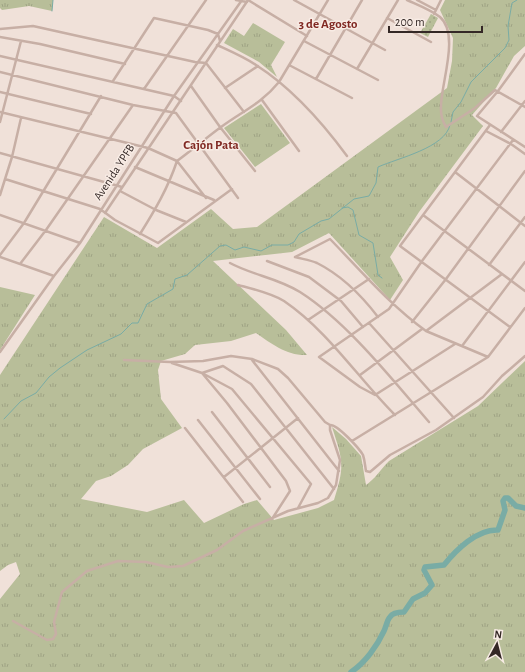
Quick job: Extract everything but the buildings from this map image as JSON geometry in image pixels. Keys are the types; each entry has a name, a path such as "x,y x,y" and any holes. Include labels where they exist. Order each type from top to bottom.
{"street":[{"path":"144,89 206,0"},
{"path":"236,0 248,1 307,36"},
{"path":"295,0 373,42 384,50"},
{"path":"140,234 156,210 170,183 177,161 220,127 262,100 279,82 328,0"},
{"path":"316,79 362,0"},
{"path":"357,69 398,0"},
{"path":"407,0 441,18 446,26 449,41 447,75 440,109 446,127 468,113 495,90 524,106"},
{"path":"417,0 436,10"},
{"path":"434,14 441,0"},
{"name":"Avenida YPFB","path":"0,352 54,276 80,243 100,209 174,96 241,1"},
{"name":"Avenida YPFB","path":"106,213 148,148 192,86 220,41 248,1"},
{"path":"113,81 154,18 218,34 220,41"},
{"path":"387,18 431,42"},
{"path":"0,29 33,26 167,56 206,63 244,112"},
{"path":"0,37 125,64"},
{"path":"0,122 1,112 21,41"},
{"path":"304,41 378,80"},
{"path":"218,45 258,66 279,82 322,123 347,156"},
{"path":"0,56 174,96 181,101"},
{"path":"524,56 498,91 476,116 525,147"},
{"path":"289,65 352,98"},
{"path":"225,88 258,66"},
{"path":"0,72 133,105 176,113 238,198"},
{"path":"192,86 220,127 255,171"},
{"path":"0,92 91,114"},
{"path":"54,276 0,256 24,222 81,132 101,96"},
{"path":"262,100 299,151"},
{"path":"501,132 524,106 525,101"},
{"path":"20,264 46,230 133,105"},
{"path":"1,112 148,148 177,161 206,199"},
{"path":"0,195 12,157 21,118"},
{"path":"490,125 400,246 470,296 510,328"},
{"path":"486,131 525,154"},
{"path":"375,395 360,387 319,357 389,309 422,261 446,232 513,140"},
{"path":"0,153 122,187"},
{"path":"136,167 206,199 214,201"},
{"path":"412,322 446,279 525,171"},
{"path":"455,172 525,226"},
{"path":"5,179 44,190 100,209 140,234 158,243 232,189"},
{"path":"120,191 156,210 186,222"},
{"path":"0,214 80,243"},
{"path":"423,215 525,291"},
{"path":"489,265 525,217"},
{"path":"378,317 363,297 316,263 295,257 330,239 412,322 426,331 488,357"},
{"path":"267,261 309,276 339,299 363,327"},
{"path":"462,346 525,262"},
{"path":"230,263 278,281 299,291 324,309 377,363 429,422"},
{"path":"426,331 470,296 502,274"},
{"path":"308,320 369,279"},
{"path":"238,285 257,290 283,301 308,320 360,375 375,395 395,416"},
{"path":"352,441 395,416 488,357 525,308"},
{"path":"369,323 395,350 411,372 432,392 454,418"},
{"path":"360,375 422,329"},
{"path":"375,395 455,344"},
{"path":"124,360 170,362 203,361 231,356 252,359 278,369 288,378 325,422 335,426 352,441 363,455 366,471 370,472 390,455 454,418 483,397 502,376 525,356"},
{"path":"252,359 339,471"},
{"path":"170,362 202,373 232,389 311,484 298,508"},
{"path":"202,373 223,366 251,384 334,489"},
{"path":"202,373 227,403 286,481 290,491 272,520"},
{"path":"212,412 270,487"},
{"path":"224,477 298,418"},
{"path":"198,420 260,499"},
{"path":"13,621 47,640 53,639 56,634 54,622 62,592 87,571 118,561 146,562 168,567 183,566 217,550 243,531 298,508 323,501 334,489 339,471 340,460 330,430 330,424"},
{"path":"185,428 243,502"}],"green space":[{"path":"0,0 53,0 52,11 29,6 2,10 0,8"},
{"path":"445,0 525,0 525,46 514,56 496,88 472,115 483,126 419,212 390,257 403,280 390,300 329,233 292,252 213,261 286,330 307,355 293,354 286,351 256,333 231,341 195,345 185,354 161,361 158,370 161,399 182,428 143,449 128,465 111,476 96,481 81,499 147,512 184,500 204,523 244,504 257,500 274,520 318,508 334,500 340,479 340,456 332,427 346,439 361,456 366,485 389,461 478,406 525,361 525,672 0,672 0,599 20,574 16,562 8,565 0,571 0,375 104,217 157,248 211,209 233,229 257,227 447,88 452,61 453,38 440,10"},
{"path":"431,14 438,18 428,37 420,33"},
{"path":"253,23 285,42 271,65 277,77 259,62 224,43 233,29 244,36"},
{"path":"261,104 290,143 255,167 224,128"},
{"path":"0,287 35,295 0,350"}],"waterway":[{"path":"52,11 53,0"},
{"path":"451,122 453,112 461,102 471,82 505,48 509,40 508,26 512,3 517,0"},
{"path":"4,419 21,401 36,393 49,377 60,368 87,350 121,334 132,323 138,323 147,304 173,289 175,279 187,275 220,246 226,245 235,250 244,247 261,251 272,245 288,245 294,242 299,234 321,221 329,219 354,199 369,196 376,183 378,167 430,146 446,133 450,125"},
{"path":"342,208 348,207 353,210 359,235 373,243 378,275 382,278"},
{"path":"351,672 366,659 374,648 391,615 404,612 413,599 425,593 432,585 424,570 425,567 444,565 461,547 475,537 482,533 498,530 505,510 503,501 505,498 508,498 516,506 525,508"}],"district":[{"name":"3 de Agosto","path":"328,23"},
{"name":"Cajón Pata","path":"211,144"}]}
